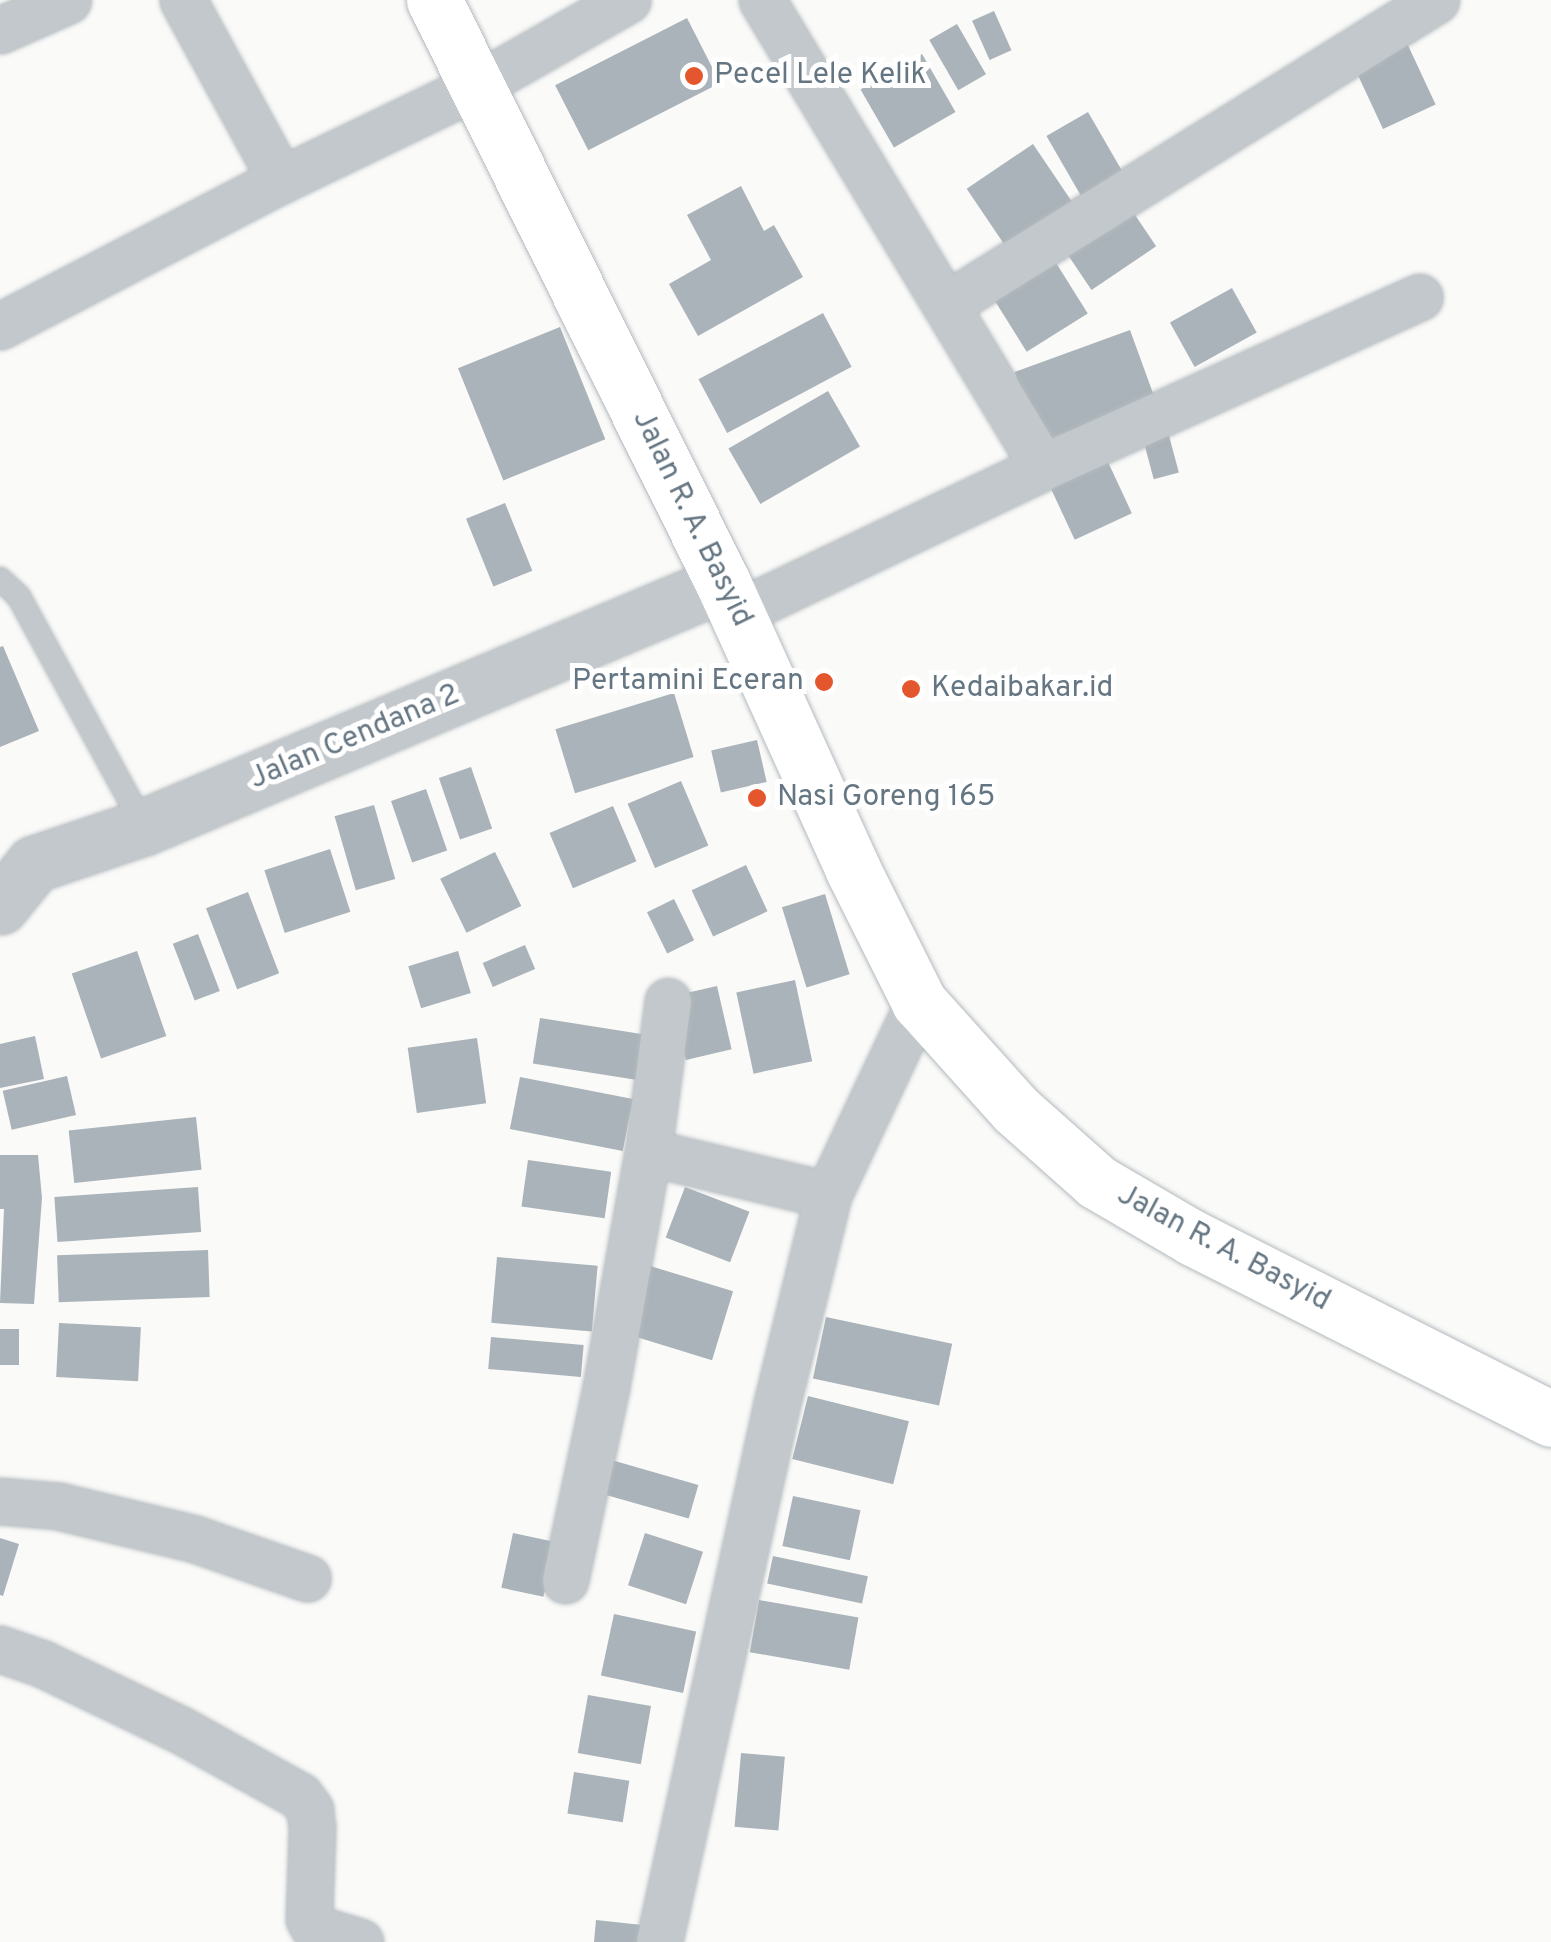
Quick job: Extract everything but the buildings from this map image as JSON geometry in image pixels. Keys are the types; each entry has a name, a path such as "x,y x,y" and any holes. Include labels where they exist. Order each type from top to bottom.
{"main road":[{"name":"Jalan R. A. Basyid","path":"434,0 730,598 853,870 919,1002 1016,1110 1097,1182 1194,1238 1551,1419"}],"street":[{"path":"0,30 68,0"},
{"path":"184,0 281,180"},
{"path":"0,326 281,180 478,85 627,0"},
{"path":"762,0 1043,467"},
{"path":"946,305 1436,0"},
{"path":"730,598 1043,467 1419,298"},
{"name":"Jalan Cendana 2","path":"0,906 34,864 144,828 730,598"},
{"path":"565,1580 606,1386 648,1152 668,1001"},
{"path":"658,1942 777,1403 828,1195 919,1002"},
{"path":"648,1152 828,1195"},
{"path":"0,1501 58,1506 194,1539 307,1578"},
{"path":"0,1650 41,1663 180,1729 300,1796 310,1810 312,1828 310,1919 314,1928 360,1942"}],"lane":[{"path":"0,579 19,597 144,828"}],"place":[{"name":"Pecel Lele Kelik","path":"694,76"},
{"name":"Pertamini Eceran","path":"824,682"},
{"name":"Kedaibakar.id","path":"911,689"},
{"name":"Nasi Goreng 165","path":"757,798"}]}
